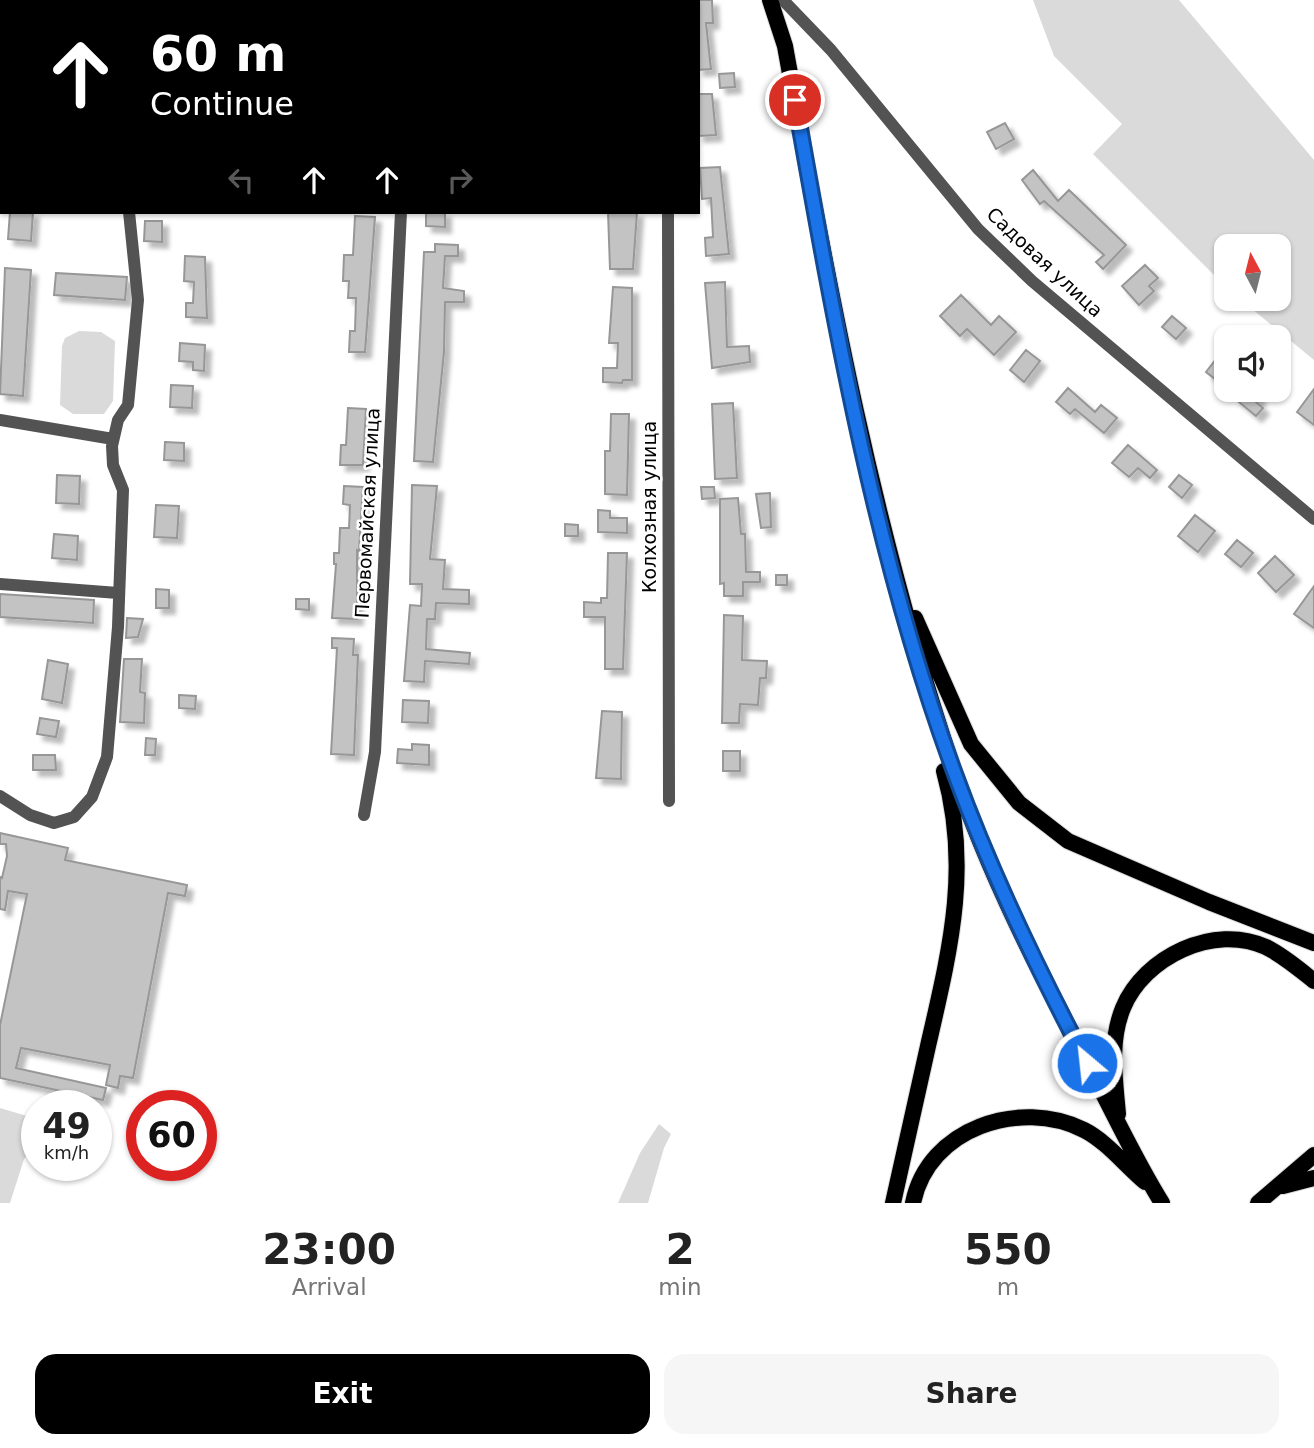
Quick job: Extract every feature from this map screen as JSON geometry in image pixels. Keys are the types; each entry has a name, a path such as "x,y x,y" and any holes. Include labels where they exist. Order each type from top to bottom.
{"main road":[{"path":"770,0 785,46 846,374 891,564 954,773 998,881 1038,965 1157,1197"},
{"path":"891,564 971,744 1019,803 1068,841 1209,902 1314,943"},
{"path":"893,1203 954,932 958,853 953,805 918,677 905,615"},
{"path":"1119,1123 1114,1043 1123,1009 1150,969 1175,952 1205,942 1233,940 1264,946 1291,961 1314,981"},
{"path":"913,1203 916,1188 932,1161 951,1142 981,1124 1019,1116 1053,1118 1086,1131 1157,1197"},
{"path":"1268,1195 1314,1155"},
{"path":"1268,1195 1314,1178"}],"street":[{"name":"Садовая улица","path":"783,0 831,50 978,229 1032,281 1314,519"},
{"path":"0,796 30,815 54,823 74,817 92,797 107,757 123,491 113,465 113,439 118,420 128,405 138,300 128,214"},
{"name":"Первомайская улица","path":"363,815 375,752 401,214"},
{"name":"Колхозная улица","path":"668,214 668,801"},
{"path":"0,420 113,439"},
{"path":"0,584 118,593"}],"shaded area":[{"path":"1033,0 1179,0 1314,160 1314,360 1291,341 1291,325 1272,325 1256,312 1292,312 1292,234 1214,234 1214,275 1093,154 1122,124 1054,56"},
{"path":"79,331 101,332 115,341 113,401 104,414 73,414 60,405 62,346 65,338"},
{"path":"0,1108 21,1114 21,1168 10,1203 0,1203"},
{"path":"659,1124 671,1134 664,1148 648,1203 618,1203 640,1153"}],"building":[{"path":"700,0 712,0 713,23 706,23 711,69 700,70"},
{"path":"734,73 735,87 720,88 719,74"},
{"path":"700,94 712,94 716,135 700,136"},
{"path":"1005,123 1014,139 996,149 987,132"},
{"path":"720,167 729,254 706,256 705,238 713,237 711,198 702,199 700,168"},
{"path":"1033,170 1058,201 1069,190 1126,245 1103,269 1096,262 1104,255 1044,201 1040,204 1022,180"},
{"path":"10,214 33,214 31,241 8,239"},
{"path":"426,214 445,214 445,227 426,226"},
{"path":"608,214 637,214 633,269 610,269"},
{"path":"355,216 375,217 365,352 349,352 350,331 355,331 356,298 348,298 349,281 343,281 344,255 353,255"},
{"path":"145,221 162,221 162,242 144,241"},
{"path":"435,244 458,245 458,256 445,256 443,288 464,291 464,302 445,302 444,352 433,462 414,461 424,252 435,252"},
{"path":"185,256 205,257 207,318 186,317 186,303 193,303 194,282 184,281"},
{"path":"1145,265 1158,278 1149,286 1154,291 1139,305 1122,286"},
{"path":"5,268 31,270 23,396 0,394"},
{"path":"56,273 127,277 125,300 54,295"},
{"path":"725,282 727,347 749,346 750,362 712,368 705,283"},
{"path":"613,287 632,288 632,380 623,380 622,383 603,382 603,368 617,368 618,343 609,343"},
{"path":"961,295 991,325 999,316 1016,332 994,355 967,329 960,336 940,316"},
{"path":"1172,316 1186,328 1176,339 1162,327"},
{"path":"180,343 205,345 204,371 193,370 193,362 179,361"},
{"path":"1026,350 1040,361 1024,382 1010,370"},
{"path":"1214,362 1214,378 1206,372"},
{"path":"171,385 193,386 192,408 170,407"},
{"path":"1068,388 1095,412 1101,405 1117,418 1104,433 1075,409 1070,414 1056,402"},
{"path":"1314,389 1314,425 1297,412"},
{"path":"1239,402 1256,402 1263,408 1256,416"},
{"path":"733,403 737,478 715,479 712,404"},
{"path":"348,408 366,409 363,465 340,465 341,445 346,445"},
{"path":"611,414 629,414 627,495 605,494 605,451 610,451"},
{"path":"165,442 184,443 184,461 164,460"},
{"path":"1128,445 1157,470 1150,478 1138,468 1129,477 1112,463"},
{"path":"57,475 80,476 79,504 56,503"},
{"path":"1179,475 1192,485 1182,498 1169,487"},
{"path":"412,485 437,486 430,559 445,560 443,589 469,590 469,604 436,603 435,619 427,619 426,649 470,653 469,664 425,661 424,682 404,681 410,605 421,606 422,584 410,584"},
{"path":"344,486 363,487 359,551 357,550 357,619 332,618 336,564 334,553 339,553 340,528 349,528 350,505 343,504"},
{"path":"701,487 714,487 715,498 702,499"},
{"path":"770,493 771,527 761,528 756,494"},
{"path":"738,498 741,534 745,534 746,572 760,572 760,582 743,582 743,596 724,596 724,583 720,584 720,499"},
{"path":"156,505 179,506 177,538 154,537"},
{"path":"598,510 610,511 610,518 627,518 627,533 598,532"},
{"path":"1195,515 1215,531 1198,552 1178,536"},
{"path":"565,524 578,525 578,536 565,536"},
{"path":"54,534 78,536 77,560 52,558"},
{"path":"1237,540 1253,553 1241,567 1225,554"},
{"path":"608,553 627,553 623,669 605,669 605,617 584,617 584,602 601,603 601,598 607,598"},
{"path":"1275,556 1294,575 1276,592 1258,573"},
{"path":"776,575 787,575 787,585 776,585"},
{"path":"1314,586 1314,628 1294,614"},
{"path":"156,589 169,590 169,608 156,608"},
{"path":"0,594 94,600 93,623 0,617"},
{"path":"296,599 309,599 309,610 296,609"},
{"path":"724,615 743,616 742,660 767,661 766,678 760,678 758,705 740,704 739,723 722,723"},
{"path":"127,618 143,619 138,637 126,638"},
{"path":"332,638 354,639 353,655 358,655 354,755 331,754 337,648 332,648"},
{"path":"124,659 142,659 140,692 145,693 144,723 120,722"},
{"path":"48,660 68,664 62,703 42,699"},
{"path":"179,695 196,696 195,709 179,708"},
{"path":"403,700 429,701 428,723 402,722"},
{"path":"602,711 622,712 621,779 596,778"},
{"path":"40,718 59,721 56,737 37,734"},
{"path":"146,738 156,739 155,755 145,755"},
{"path":"412,744 429,745 429,765 397,763 398,749 412,750"},
{"path":"723,751 740,751 740,771 723,771"},
{"path":"33,755 55,755 56,770 33,770"},
{"path":"0,833 68,848 65,860 187,885 185,896 168,893 133,1078 120,1076 118,1088 106,1085 110,1065 21,1048 16,1068 106,1090 56,1090 0,1078 0,1025 27,894 8,891 5,910 0,909 0,877 2,878 7,856 6,844 0,844"}],"route":[{"path":"795,100 846,374 905,615 954,773 989,860 1087,1063"}]}
